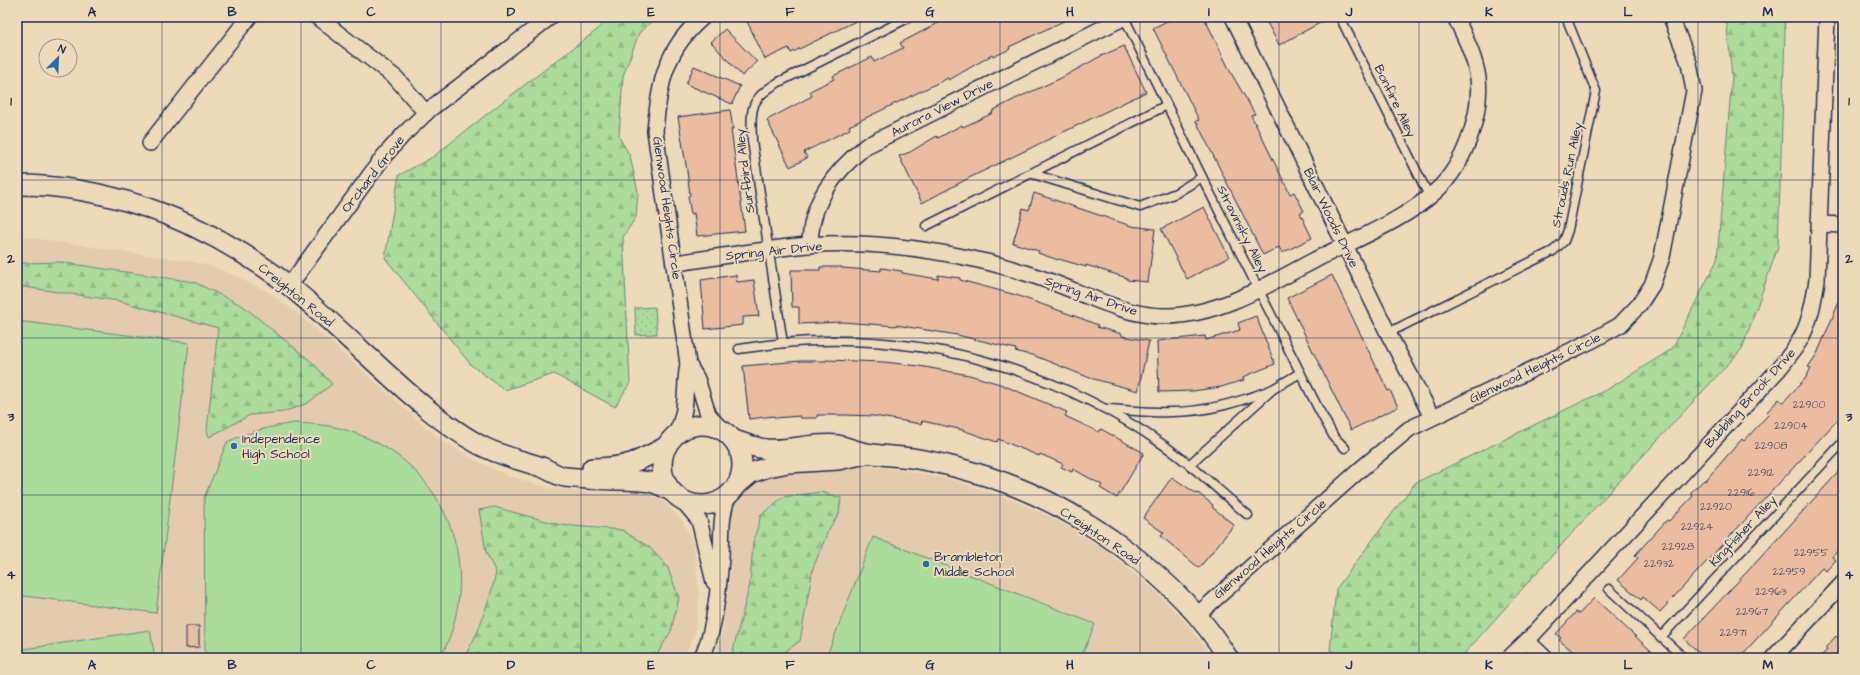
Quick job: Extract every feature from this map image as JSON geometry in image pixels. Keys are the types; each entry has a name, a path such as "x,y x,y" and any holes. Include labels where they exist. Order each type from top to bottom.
{"street":[{"path":"150,143 249,17"},
{"path":"317,17 396,78 426,113"},
{"name":"Orchard Grove","path":"289,286 384,156 403,135 426,113 550,17"},
{"name":"Glenwood Heights Circle","path":"672,440 684,414 685,381 688,364 675,263 655,131 657,106 668,63 676,46 690,27 702,17"},
{"name":"Aurora View Drive","path":"810,245 810,228 820,199 839,170 866,146 1125,17"},
{"name":"Blair Woods Drive","path":"1233,17 1388,333 1432,417"},
{"name":"Spring Air Drive","path":"675,263 810,245 891,246 943,253 993,264 1046,280 1110,304 1142,314 1166,316 1196,313 1226,303 1259,289 1345,246 1410,210 1436,191 1452,172 1474,125 1478,103 1478,78 1473,58 1456,17"},
{"name":"Glenwood Heights Circle","path":"1196,616 1409,429 1593,340 1620,325 1639,305 1652,285 1663,251 1694,91 1689,63 1671,17"},
{"name":"Bubbling Brook Drive","path":"1509,658 1527,641 1778,370 1793,352 1804,334 1810,315 1817,280 1827,17"},
{"name":"Creighton Road","path":"17,185 67,188 108,195 147,208 205,232 263,266 289,286 426,408 453,429 499,454 545,468 562,476 591,480 640,481 654,483 694,505 706,505 718,503 751,473 768,467 788,463 838,460 867,454"},
{"path":"1820,224 1843,225"},
{"name":"Glenwood Heights Circle","path":"688,364 697,379 708,414 727,435"},
{"name":"Creighton Road","path":"545,468 564,465 583,468 613,468 637,462 672,440 687,428 698,425 710,426 727,435 766,449 837,445 867,454 912,458 954,467 989,477 1030,493 1071,513 1111,540 1168,586 1196,616 1228,658"},
{"path":"701,658 712,624 717,598 721,555 721,528 724,507 742,473 743,462 740,450 727,435"},
{"path":"672,440 662,457 662,469 665,481 699,520 717,598"},
{"path":"1773,658 1843,583"},
{"path":"1527,641 1545,658"}],"lane":[{"name":"Surfbird Alley","path":"783,343 752,141 751,117 754,102 764,91 780,82 910,17"},
{"name":"Stravinsky Alley","path":"1125,17 1202,177 1300,373 1334,436 1345,448"},
{"name":"Bonfire Alley","path":"1340,17 1429,196"},
{"name":"Strouds Run Alley","path":"1388,333 1552,251 1564,241 1568,230 1596,91 1566,17"},
{"path":"926,226 1033,174 1167,105"},
{"path":"1033,174 1140,207 1176,193 1202,177"},
{"path":"738,349 783,343 857,341 894,344 959,354 1002,366 1037,378 1105,408 1140,429 1190,464 1248,516"},
{"path":"1105,408 1157,412 1189,412 1216,408 1246,400 1273,389 1300,373"},
{"path":"1190,464 1273,389"},
{"name":"Kingfisher Alley","path":"1661,637 1843,442"},
{"path":"1609,589 1684,658"}],"shaded area":[{"name":"Independence High School","path":"17,236 190,261 214,267 270,293 295,311 426,427 443,441 475,460 508,476 549,488 596,493 648,494 663,501 683,521 694,546 699,595 695,633 687,651 691,654 689,658 17,658"},
{"name":"Brambleton Middle School","path":"836,466 879,467 953,480 1020,503 1054,519 1079,533 1113,556 1155,591 1178,614 1214,658 714,658 721,638 727,601 730,572 728,526 734,505 744,490 757,480 771,473"}],"green space":[{"path":"608,17 656,17 639,33 623,76 619,137 630,156 638,192 636,217 623,237 630,383 615,407 554,374 505,390 471,365 385,258 399,175 433,157 597,30"},
{"path":"1726,17 1784,17 1785,31 1778,247 1742,349 1591,512 1464,654 1445,658 1346,658 1330,650 1336,589 1415,483 1608,389 1672,349 1717,260 1732,76"},
{"path":"58,262 194,282 243,306 313,363 332,384 308,403 283,412 250,415 209,437 207,430 218,328 119,301 17,286 17,265 24,263"},
{"path":"655,307 657,334 636,335 635,308"},
{"path":"17,321 189,343 156,613 17,595"},
{"path":"295,423 324,425 338,428 352,432 385,447 412,468 434,493 449,522 457,554 459,588 454,621 442,655 436,658 211,658 205,652 204,498 227,442 260,430"},
{"path":"821,492 841,498 839,514 829,529 813,568 800,641 776,658 731,658 750,584 753,543 761,515 783,497"},
{"path":"494,507 561,525 622,530 649,547 667,566 679,598 671,631 655,658 464,658 478,631 496,573 486,552 479,510"},
{"path":"873,537 1095,624 1081,658 826,658"},
{"path":"150,630 155,658 17,658 17,650"}],"building":[{"path":"745,17 864,17 791,53 789,48 765,59"},
{"path":"950,17 1072,17 1009,47 1010,49 993,57 992,55 949,80 948,78 849,126 850,129 804,152 807,158 790,167 767,120 812,96 810,91 834,79 833,76 872,57 874,62 903,48 900,43"},
{"path":"1175,17 1204,17 1231,73 1255,114 1251,115 1290,194 1294,192 1304,211 1300,213 1312,238 1282,253 1279,247 1263,255 1196,121 1199,120 1153,28"},
{"path":"1264,17 1331,17 1279,45"},
{"path":"725,29 757,62 742,76 711,42"},
{"path":"1124,46 1146,92 969,178 922,203 899,156 910,152 937,136 938,138 962,125 963,127 993,113 992,111 1015,99 1061,78 1101,56"},
{"path":"694,66 740,86 732,104 686,84"},
{"path":"730,110 733,129 731,129 745,231 697,236 694,213 691,214 688,196 690,195 687,171 678,117"},
{"path":"1034,193 1131,226 1155,229 1148,282 1127,280 1127,278 1086,265 1086,267 1059,259 1058,260 1038,253 1039,251 1013,243 1023,208 1029,210"},
{"path":"1204,207 1229,257 1187,279 1161,229"},
{"path":"820,267 842,267 881,271 881,268 938,279 938,275 960,278 960,280 1016,295 1098,325 1097,327 1122,334 1122,336 1149,341 1138,391 1090,378 1030,354 1015,351 1016,349 957,335 896,325 842,322 799,324 799,307 792,307 791,270 820,270"},
{"path":"736,275 737,282 754,280 759,316 743,317 743,325 705,329 701,280"},
{"path":"1332,275 1388,391 1390,390 1398,407 1351,430 1287,298"},
{"path":"1842,295 1843,414 1660,612 1643,597 1641,600 1618,580 1638,558 1635,555 1667,520 1669,521 1693,496 1690,493 1704,480 1705,481 1742,439 1744,441 1768,415 1766,413 1779,399 1782,402 1784,401 1805,379 1811,368 1808,367 1817,354"},
{"path":"1256,316 1275,364 1243,377 1244,380 1221,387 1193,391 1159,392 1157,341 1205,336 1206,340 1240,330 1238,323"},
{"path":"826,360 884,362 919,366 969,375 1000,384 1067,412 1065,416 1099,432 1101,429 1144,453 1117,498 1100,488 1102,485 1073,469 1072,472 1061,467 1063,464 1040,454 1039,456 998,439 997,442 959,429 922,421 921,424 874,416 844,415 817,415 817,418 800,418 800,416 775,418 774,416 749,419 743,366"},
{"path":"1843,467 1843,545 1832,557 1836,560 1826,571 1822,568 1739,658 1705,658 1684,639"},
{"path":"1172,477 1197,494 1198,493 1234,525 1199,568 1161,536 1164,533 1143,518"},
{"path":"1594,598 1659,658 1581,658 1559,640 1561,638 1556,634 1576,612 1579,614"},
{"path":"186,626 199,626 199,647 186,648"},
{"path":"1836,636 1843,643 1843,658 1819,658 1827,650 1825,648"}],"place":[{"name":"Independence High School","path":"234,446"},
{"name":"Brambleton Middle School","path":"926,564"}]}
